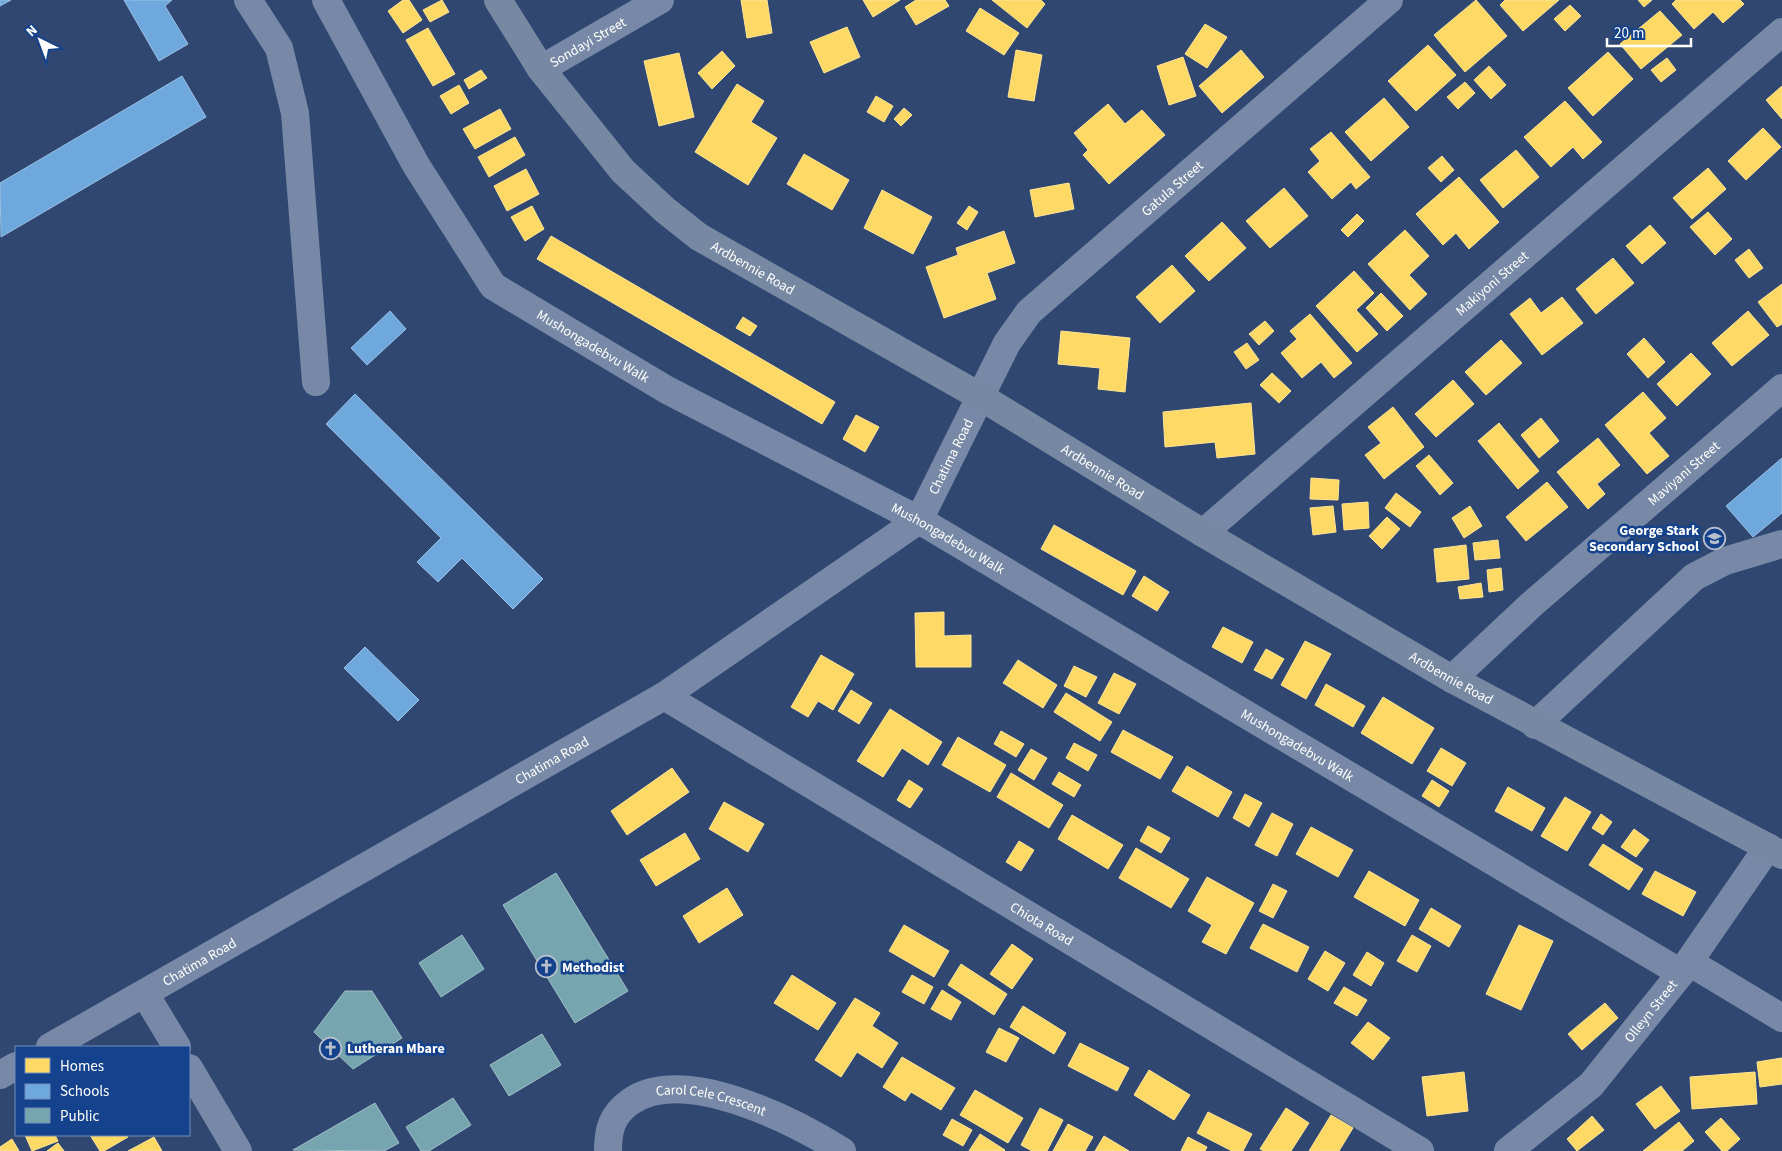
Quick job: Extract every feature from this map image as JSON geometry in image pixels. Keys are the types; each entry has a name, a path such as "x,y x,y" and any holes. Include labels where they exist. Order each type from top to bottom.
{"main road":[{"name":"Ardbennie Road","path":"498,0 541,69 623,171 665,210 699,237 981,396 1203,534 1452,678 1536,725 1775,851"}],"street":[{"path":"248,0 279,48 295,114 316,382"},
{"name":"Mushongadebvu Walk","path":"326,0 416,165 493,286 667,390 919,520 1685,967 1782,1018"},
{"name":"Sondayi Street","path":"541,69 660,0"},
{"name":"Gatula Street","path":"981,396 1007,343 1029,312 1385,1"},
{"name":"Makiyoni Street","path":"1203,534 1782,32"},
{"name":"Maviyani Street","path":"1452,678 1531,605 1782,388"},
{"name":"Chatima Road","path":"52,1046 664,696 919,520 981,396"},
{"path":"1536,725 1694,577 1725,561 1782,544"},
{"name":"Chiota Road","path":"664,696 1420,1151"},
{"name":"Olleyn Street","path":"1508,1151 1591,1085 1775,851"},
{"path":"145,994 176,1046"},
{"path":"0,1075 15,1067"},
{"path":"190,1070 238,1151"},
{"name":"Carol Cele Crescent","path":"608,1151 608,1130 618,1110 640,1095 668,1089 700,1091 756,1107 823,1139 842,1151"}],"building: Homes":[{"path":"403,0 409,0 422,20 403,33 388,11"},
{"path":"442,0 449,12 430,22 423,10"},
{"path":"741,0 767,0 772,33 747,38"},
{"path":"863,0 900,0 873,17"},
{"path":"916,0 945,0 949,6 916,25 905,7"},
{"path":"992,0 1041,0 1045,4 1027,28"},
{"path":"1476,0 1507,36 1465,72 1434,35"},
{"path":"1505,0 1559,0 1523,31 1500,5"},
{"path":"1638,0 1652,0 1644,7"},
{"path":"1676,0 1740,0 1744,4 1723,23 1713,12 1694,29 1672,4"},
{"path":"1570,5 1581,16 1565,31 1554,19"},
{"path":"980,8 1019,33 1004,55 966,31"},
{"path":"1660,11 1682,35 1641,69 1620,44"},
{"path":"1205,24 1227,37 1207,68 1185,54"},
{"path":"847,27 860,57 824,73 810,42"},
{"path":"428,28 455,74 433,86 406,40"},
{"path":"1428,45 1456,75 1416,111 1388,81"},
{"path":"1016,50 1042,55 1034,101 1008,97"},
{"path":"1241,50 1264,77 1222,113 1199,86"},
{"path":"722,51 735,66 712,89 698,73"},
{"path":"1608,52 1633,79 1593,116 1568,88"},
{"path":"679,53 694,117 659,126 644,61"},
{"path":"1183,57 1196,96 1169,105 1157,66"},
{"path":"1667,58 1676,70 1661,82 1651,70"},
{"path":"1489,66 1506,85 1491,99 1474,80"},
{"path":"481,70 487,78 469,89 464,80"},
{"path":"1465,82 1475,93 1458,109 1447,97"},
{"path":"737,84 764,101 751,122 777,138 748,185 695,152"},
{"path":"459,85 469,103 451,114 440,96"},
{"path":"1782,86 1782,119 1766,100"},
{"path":"876,96 893,106 884,122 867,112"},
{"path":"1384,98 1409,127 1371,161 1345,132"},
{"path":"1565,101 1602,142 1583,159 1573,147 1551,167 1524,137"},
{"path":"1108,104 1125,124 1142,110 1165,135 1109,184 1083,155 1088,150 1074,133"},
{"path":"904,108 912,115 901,126 894,119"},
{"path":"500,109 511,129 475,149 463,129"},
{"path":"1763,128 1781,147 1746,180 1728,161"},
{"path":"1331,132 1370,177 1356,189 1351,182 1332,199 1308,172 1320,161 1310,149"},
{"path":"515,137 525,155 489,177 478,157"},
{"path":"1516,150 1539,177 1503,208 1480,180"},
{"path":"804,154 849,180 832,210 787,184"},
{"path":"1442,156 1454,170 1441,182 1428,168"},
{"path":"1708,168 1726,189 1692,219 1673,198"},
{"path":"526,169 539,194 507,211 494,186"},
{"path":"1459,177 1499,222 1469,249 1456,233 1443,245 1416,214"},
{"path":"1069,183 1074,209 1035,217 1030,190"},
{"path":"1284,188 1308,216 1270,248 1246,221"},
{"path":"882,190 932,217 913,254 864,228"},
{"path":"532,206 544,229 525,241 511,217"},
{"path":"969,206 978,212 967,230 957,223"},
{"path":"1708,212 1732,239 1715,255 1690,227"},
{"path":"1357,214 1364,221 1348,237 1341,230"},
{"path":"1222,222 1246,248 1209,281 1185,256"},
{"path":"1650,225 1666,243 1642,264 1626,246"},
{"path":"1405,230 1429,256 1409,275 1427,294 1410,310 1368,264"},
{"path":"1004,231 1015,263 987,273 996,299 944,318 926,267 958,255 956,248"},
{"path":"551,236 835,402 822,424 537,259"},
{"path":"1749,249 1763,268 1749,278 1735,260"},
{"path":"1613,258 1634,283 1596,314 1576,289"},
{"path":"1172,265 1195,291 1160,323 1136,297"},
{"path":"1354,271 1374,293 1356,310 1378,334 1357,352 1316,306"},
{"path":"1782,284 1782,324 1777,327 1758,302"},
{"path":"1381,293 1403,316 1387,331 1366,308"},
{"path":"1562,297 1583,323 1542,355 1510,314 1530,298 1541,313"},
{"path":"1748,311 1769,335 1732,366 1712,343"},
{"path":"1310,314 1352,363 1334,378 1321,362 1302,378 1281,353 1297,339 1290,331"},
{"path":"743,317 757,326 750,336 736,328"},
{"path":"1265,321 1274,331 1259,345 1249,334"},
{"path":"1061,331 1130,338 1125,392 1098,389 1100,368 1058,364"},
{"path":"1644,338 1665,362 1648,378 1627,354"},
{"path":"1501,340 1522,363 1486,395 1465,372"},
{"path":"1247,343 1259,360 1246,369 1234,352"},
{"path":"1691,353 1711,374 1677,406 1657,384"},
{"path":"1272,373 1291,391 1279,403 1260,385"},
{"path":"1453,380 1474,404 1436,437 1415,414"},
{"path":"1643,392 1666,418 1649,433 1669,456 1647,474 1605,425"},
{"path":"1251,403 1255,454 1217,458 1215,442 1165,447 1163,412"},
{"path":"1393,407 1424,447 1384,479 1365,455 1381,443 1368,427"},
{"path":"856,415 879,427 865,452 843,439"},
{"path":"1541,418 1559,441 1539,458 1521,435"},
{"path":"1499,423 1539,471 1518,489 1478,441"},
{"path":"1598,438 1620,465 1597,484 1605,494 1588,509 1557,472"},
{"path":"1429,455 1453,483 1440,495 1416,466"},
{"path":"1311,478 1339,480 1338,500 1310,499"},
{"path":"1547,482 1568,507 1526,541 1506,517"},
{"path":"1396,493 1421,512 1410,527 1385,508"},
{"path":"1368,502 1369,528 1344,530 1342,504"},
{"path":"1333,506 1336,532 1313,535 1310,508"},
{"path":"1470,506 1482,526 1464,538 1452,518"},
{"path":"1387,517 1400,529 1382,549 1369,536"},
{"path":"1054,525 1136,571 1123,595 1041,549"},
{"path":"1498,540 1500,558 1475,560 1473,543"},
{"path":"1466,545 1469,579 1437,582 1434,549"},
{"path":"1501,568 1503,590 1489,592 1487,570"},
{"path":"1144,576 1169,592 1157,611 1132,596"},
{"path":"1481,583 1483,597 1460,599 1458,587"},
{"path":"944,612 944,636 971,635 971,667 916,667 915,613"},
{"path":"1223,627 1253,642 1242,663 1212,647"},
{"path":"1305,641 1331,654 1306,699 1281,685"},
{"path":"1266,649 1284,659 1272,679 1254,670"},
{"path":"821,655 854,674 833,710 818,701 808,717 791,707"},
{"path":"1018,660 1057,685 1043,708 1003,683"},
{"path":"1074,666 1097,677 1086,697 1064,686"},
{"path":"1114,673 1136,684 1119,714 1098,703"},
{"path":"1326,684 1365,706 1353,727 1315,705"},
{"path":"851,690 872,703 859,724 838,711"},
{"path":"1066,693 1112,722 1100,741 1054,712"},
{"path":"1383,697 1434,728 1412,764 1361,733"},
{"path":"890,709 942,742 928,765 902,748 883,777 857,761"},
{"path":"1123,730 1173,757 1160,779 1111,752"},
{"path":"1001,731 1024,744 1016,757 994,744"},
{"path":"958,737 1006,765 990,792 942,765"},
{"path":"1074,743 1097,755 1088,771 1066,758"},
{"path":"1441,748 1466,763 1452,786 1427,771"},
{"path":"1031,749 1047,758 1034,780 1018,770"},
{"path":"1187,766 1232,792 1218,817 1172,791"},
{"path":"672,768 689,792 627,835 611,811"},
{"path":"1059,772 1081,785 1074,797 1052,784"},
{"path":"1011,773 1063,805 1049,828 997,797"},
{"path":"909,780 923,789 910,808 897,800"},
{"path":"1432,780 1449,791 1439,807 1422,796"},
{"path":"1508,787 1545,808 1532,831 1495,811"},
{"path":"1245,794 1262,803 1249,827 1233,818"},
{"path":"1565,797 1591,812 1567,851 1541,836"},
{"path":"724,802 764,824 748,852 709,829"},
{"path":"1272,813 1293,824 1277,856 1255,845"},
{"path":"1601,814 1612,822 1603,835 1592,828"},
{"path":"1072,815 1123,845 1108,869 1058,839"},
{"path":"1148,826 1170,838 1161,853 1140,841"},
{"path":"1311,827 1353,850 1338,877 1296,854"},
{"path":"1634,829 1649,840 1636,857 1621,847"},
{"path":"685,833 700,859 656,886 640,860"},
{"path":"1019,841 1034,850 1021,871 1006,862"},
{"path":"1603,844 1643,869 1629,890 1589,865"},
{"path":"1136,848 1189,879 1171,908 1119,878"},
{"path":"1369,871 1419,900 1405,926 1354,897"},
{"path":"1655,871 1696,892 1683,916 1642,894"},
{"path":"1207,877 1254,903 1226,954 1202,942 1212,925 1188,911"},
{"path":"1273,884 1287,891 1273,918 1259,911"},
{"path":"727,888 743,915 699,943 683,916"},
{"path":"1431,908 1461,926 1449,947 1419,929"},
{"path":"1263,924 1309,947 1297,972 1250,948"},
{"path":"904,925 949,951 934,977 889,951"},
{"path":"1519,925 1553,941 1521,1010 1486,994"},
{"path":"1412,935 1431,946 1417,972 1397,961"},
{"path":"1012,944 1033,959 1012,989 990,974"},
{"path":"1325,951 1345,963 1328,991 1308,979"},
{"path":"1367,952 1384,963 1371,986 1353,975"},
{"path":"961,964 1007,994 994,1015 948,985"},
{"path":"792,975 836,1003 818,1030 774,1003"},
{"path":"912,975 933,987 924,1004 902,992"},
{"path":"1344,987 1367,1000 1357,1016 1334,1003"},
{"path":"942,990 961,1002 951,1020 931,1009"},
{"path":"855,998 880,1013 872,1026 898,1043 882,1068 857,1052 841,1077 815,1060"},
{"path":"1605,1003 1618,1018 1582,1050 1568,1034"},
{"path":"1023,1006 1066,1033 1054,1054 1010,1027"},
{"path":"1368,1022 1390,1038 1373,1060 1351,1043"},
{"path":"999,1028 1019,1038 1006,1062 986,1052"},
{"path":"1080,1043 1129,1068 1117,1091 1068,1066"},
{"path":"902,1057 955,1088 941,1110 911,1092 905,1101 883,1087"},
{"path":"1782,1058 1782,1084 1760,1087 1757,1062"},
{"path":"1149,1070 1190,1095 1174,1120 1134,1095"},
{"path":"1464,1072 1468,1111 1427,1116 1422,1077"},
{"path":"1755,1072 1757,1104 1692,1109 1690,1077"},
{"path":"1661,1086 1680,1111 1655,1129 1636,1104"},
{"path":"975,1090 1023,1118 1008,1143 960,1115"},
{"path":"1040,1108 1063,1120 1047,1151 1032,1151 1021,1145"},
{"path":"1286,1108 1309,1123 1291,1151 1264,1151 1260,1149"},
{"path":"1208,1112 1252,1134 1243,1151 1232,1151 1197,1133"},
{"path":"1331,1115 1353,1128 1339,1151 1309,1151"},
{"path":"1592,1116 1604,1130 1577,1151 1567,1139"},
{"path":"1721,1118 1740,1139 1727,1151 1722,1151 1705,1132"},
{"path":"952,1119 972,1130 963,1146 943,1135"},
{"path":"1679,1122 1694,1141 1682,1151 1643,1151"},
{"path":"1068,1124 1093,1137 1085,1151 1053,1151"},
{"path":"980,1134 1005,1150 969,1151"},
{"path":"25,1136 56,1136 58,1141 32,1151"},
{"path":"91,1136 128,1136 104,1151 100,1151"},
{"path":"1104,1136 1129,1151 1095,1151"},
{"path":"154,1137 162,1151 128,1151"},
{"path":"1188,1137 1207,1147 1205,1151 1181,1151"},
{"path":"12,1139 19,1151 0,1151 0,1147"},
{"path":"58,1143 64,1151 47,1151"}],"building: Schools":[{"path":"0,0 11,0 0,6"},
{"path":"124,0 172,0 165,6 188,44 159,61"},
{"path":"182,76 206,117 1,237 0,183"},
{"path":"390,311 406,329 367,365 351,348"},
{"path":"355,394 543,579 513,609 462,558 438,582 417,562 441,538 326,424"},
{"path":"1782,458 1782,513 1753,537 1726,506"},
{"path":"365,647 419,700 398,721 344,668"}],"building: Public":[{"path":"556,873 628,991 575,1023 503,905"},
{"path":"462,935 484,969 441,997 419,963"},
{"path":"345,991 372,991 402,1038 353,1069 314,1032"},
{"path":"542,1034 561,1065 509,1096 490,1065"},
{"path":"453,1098 471,1125 429,1151 421,1151 406,1127"},
{"path":"375,1103 399,1143 384,1151 293,1150"}],"place":[{"name":"George Stark Secondary School","path":"1715,538"},
{"name":"Methodist","path":"546,967"},
{"name":"Lutheran Mbare","path":"331,1048"}]}
